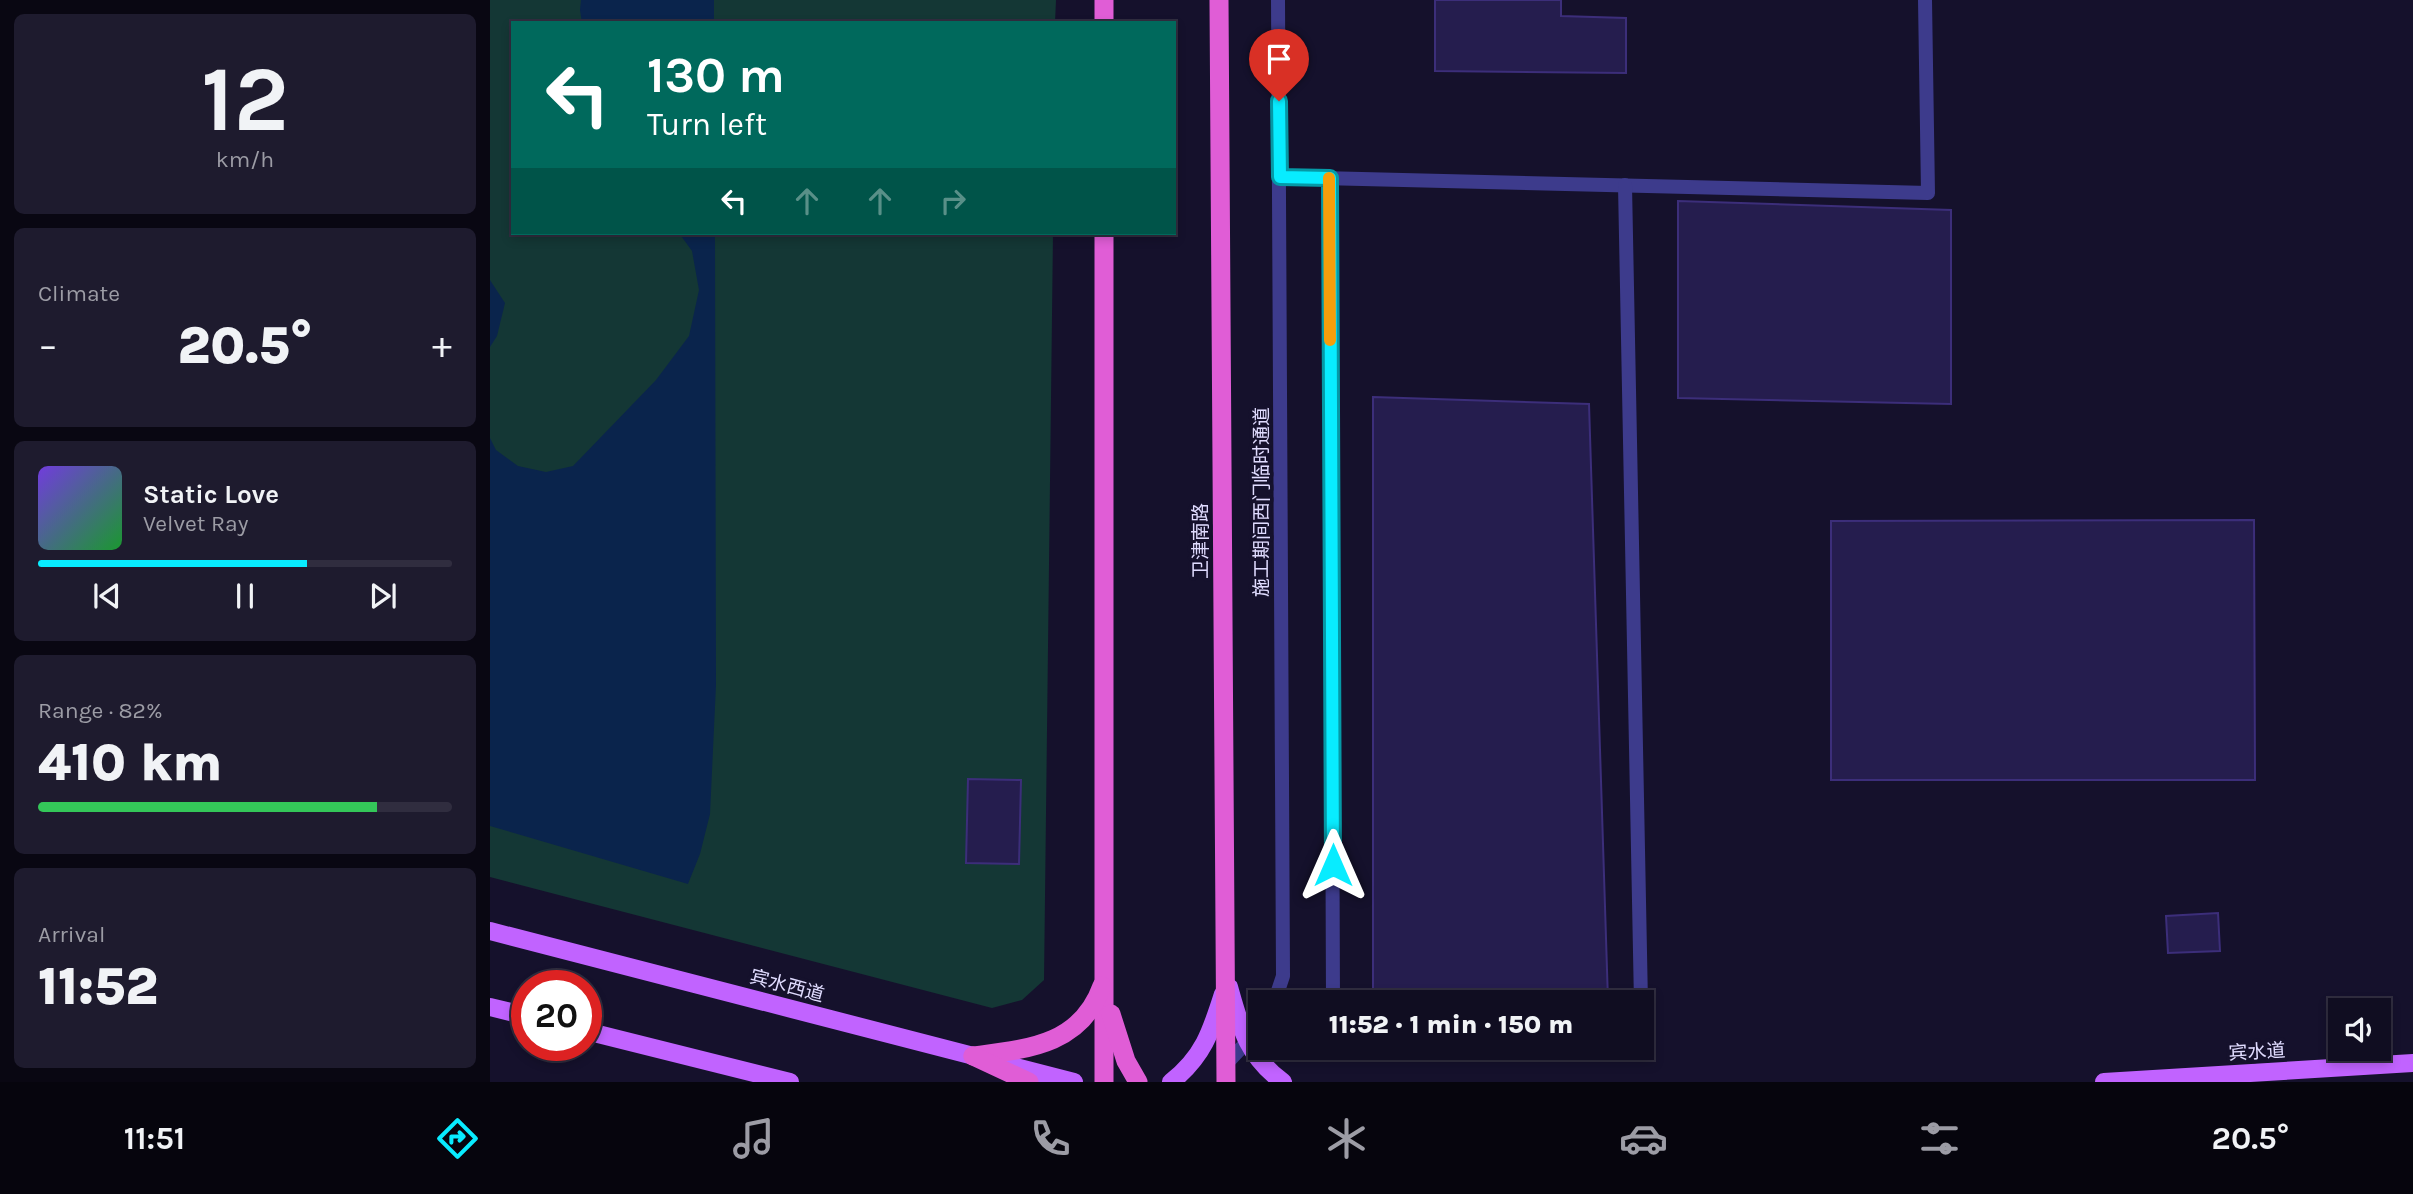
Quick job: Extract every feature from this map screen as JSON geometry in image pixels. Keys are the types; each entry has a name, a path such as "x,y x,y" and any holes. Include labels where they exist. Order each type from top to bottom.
{"highway":[{"path":"1104,0 1104,21"},
{"name":"卫津南路","path":"1219,0 1226,1072"},
{"path":"1104,235 1104,1082"},
{"path":"973,1056 1025,1048 1065,1033 1089,1013 1097,1001 1105,978"},
{"path":"1105,978 1111,1016 1126,1061 1138,1082"},
{"path":"973,1056 1029,1082"}],"main road":[{"name":"宾水西道","path":"490,931 1074,1082"},
{"path":"1227,980 1241,1029 1253,1054 1270,1073 1283,1082"},
{"path":"1171,1082 1189,1067 1202,1049 1212,1028 1227,980"},
{"path":"490,1007 511,1012"},
{"path":"602,1035 790,1082"},
{"name":"宾水道","path":"2104,1082 2413,1063"}],"lane":[{"name":"施工期间西门临时通道","path":"1278,0 1283,976 1278,990"},
{"path":"1280,177 1928,193 1925,0"},
{"path":"1330,178 1333,990"},
{"path":"1625,185 1641,990"},
{"path":"1226,1072 1247,1041"}],"green space":[{"path":"490,0 1056,0 1055,21 511,21 511,235 1053,235 1044,980 1022,1000 992,1008 490,877"}],"water":[{"path":"581,0 714,0 714,21 582,21"},
{"path":"680,235 715,235 716,685 710,814 700,854 688,884 490,826 490,438 496,450 518,466 546,472 573,466 656,380 689,336 699,290 692,251"},
{"path":"490,280 505,303 497,336 490,347"}],"building":[{"path":"1435,0 1561,0 1561,16 1626,18 1626,73 1435,71"},
{"path":"1678,201 1951,210 1951,404 1678,398"},
{"path":"1373,397 1589,404 1608,990 1373,990"},
{"path":"2254,520 2255,780 1831,780 1831,521"},
{"path":"968,779 1021,780 1019,864 966,863"},
{"path":"2218,913 2220,951 2168,953 2166,916"}],"slow traffic":[{"path":"1329,178 1330,340"}],"route":[{"path":"1279,101 1280,177 1330,178 1333,865"}]}
